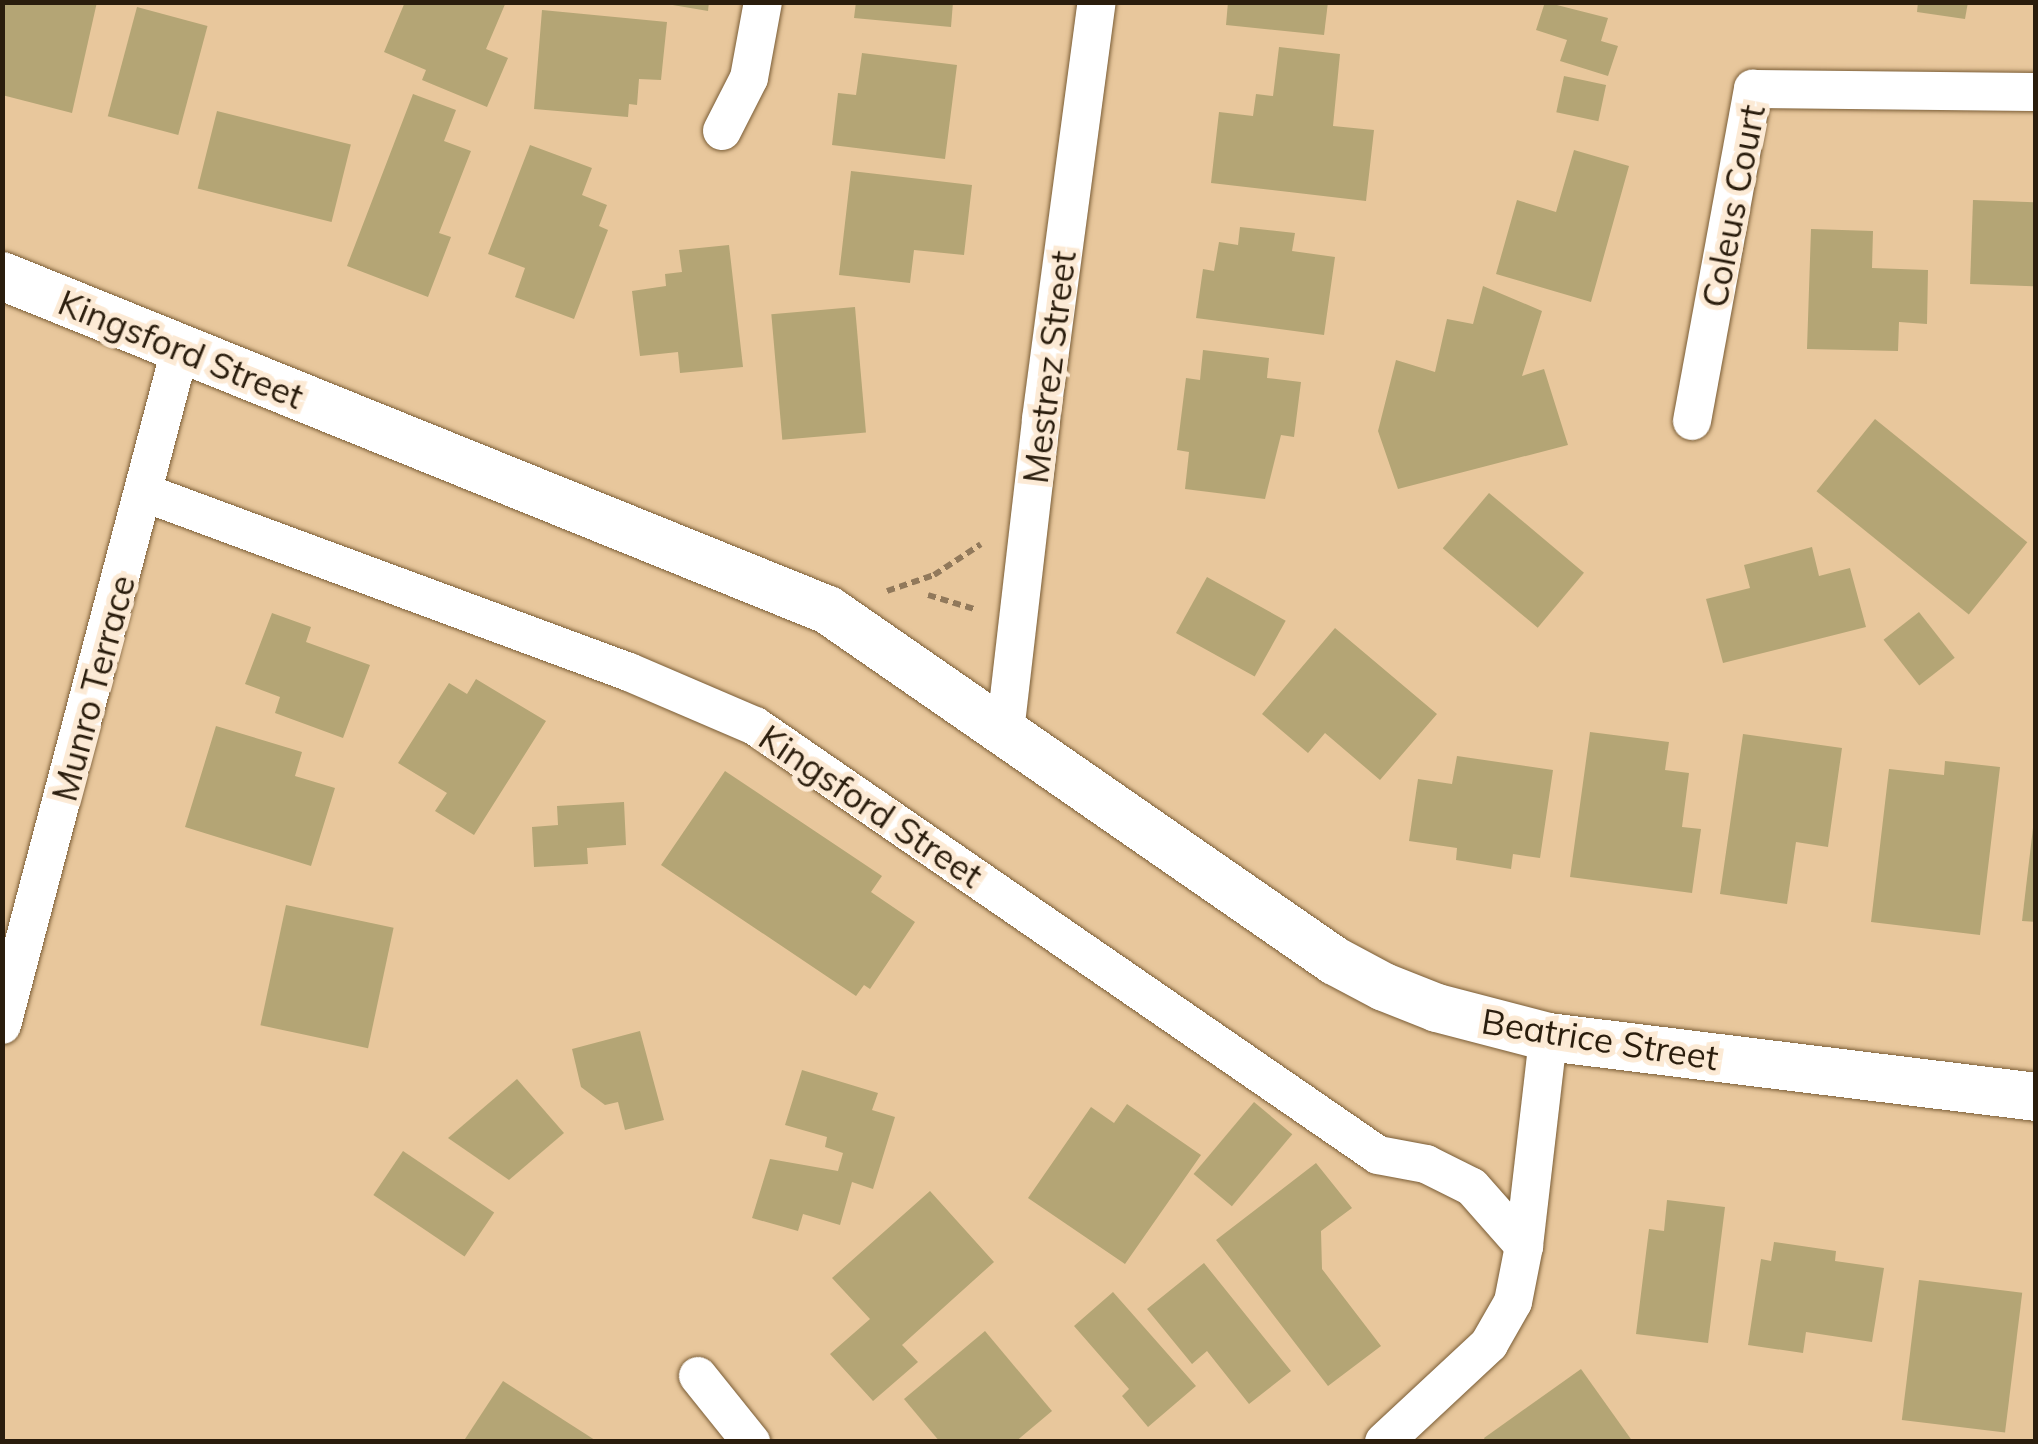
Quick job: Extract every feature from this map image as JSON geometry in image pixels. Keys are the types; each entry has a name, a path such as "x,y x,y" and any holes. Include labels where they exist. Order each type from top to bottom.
{"street":[{"path":"722,131 748,78 764,2"},
{"name":"Mestrez Street","path":"1005,732 1041,419 1097,2"},
{"name":"Coleus Court","path":"1692,421 1753,89 2036,92"},
{"name":"Kingsford Street","path":"2,276 828,610 1005,732"},
{"name":"Munro Terrace","path":"2,1025 180,350"},
{"name":"Kingsford Street","path":"145,493 630,672 756,726 1378,1154 1426,1164 1472,1188 1524,1246"},
{"name":"Beatrice Street","path":"1005,732 1335,960 1437,1008 1548,1037 2036,1097"},
{"path":"1384,1442 1489,1344 1512,1302 1524,1246 1548,1037"},
{"path":"698,1376 751,1442"}],"path":[{"path":"828,610 934,575 975,551 985,538"},
{"path":"928,595 988,612"}],"building":[{"path":"3,2 97,2 72,113 2,95"},
{"path":"405,2 506,2 486,49 508,58 487,107 422,80 426,70 384,52"},
{"path":"655,2 709,2 708,11"},
{"path":"856,2 953,2 951,27 854,18"},
{"path":"1228,2 1328,2 1324,35 1226,25"},
{"path":"1545,2 1608,18 1601,41 1618,46 1608,76 1560,61 1567,40 1536,30"},
{"path":"1918,2 1968,2 1965,19 1917,12"},
{"path":"137,7 208,26 178,135 108,116"},
{"path":"542,10 667,22 661,80 639,79 637,105 629,104 628,117 534,109"},
{"path":"1279,47 1340,54 1333,126 1374,130 1366,201 1211,183 1219,112 1253,116 1256,94 1273,96"},
{"path":"862,53 957,65 945,159 832,145 838,93 856,95"},
{"path":"1564,76 1606,85 1598,121 1556,112"},
{"path":"413,94 456,110 444,141 471,151 439,233 451,237 428,297 347,266"},
{"path":"217,111 351,144 332,222 198,189"},
{"path":"530,145 592,168 582,195 607,205 599,226 608,230 574,319 515,297 525,268 488,254"},
{"path":"1574,150 1629,166 1591,302 1496,274 1517,200 1556,212"},
{"path":"851,171 972,185 964,255 914,250 910,283 839,275"},
{"path":"1973,200 2036,202 2033,286 1970,284"},
{"path":"1240,227 1295,233 1292,251 1335,257 1324,335 1196,318 1203,269 1214,271 1219,242 1238,245"},
{"path":"1811,229 1873,231 1872,268 1928,270 1927,324 1899,322 1898,351 1807,349"},
{"path":"729,245 743,367 680,373 678,352 640,356 632,291 666,286 665,274 682,272 679,250"},
{"path":"1483,286 1542,311 1522,376 1544,369 1568,445 1398,489 1378,431 1396,360 1435,372 1447,319 1473,324"},
{"path":"855,307 866,433 782,440 771,314"},
{"path":"1203,350 1269,358 1267,378 1301,382 1294,437 1281,435 1265,499 1185,489 1189,452 1177,450 1186,378 1200,380"},
{"path":"1875,419 2027,542 1969,615 1816,491"},
{"path":"1489,493 1584,573 1538,628 1443,548"},
{"path":"1812,547 1819,576 1850,568 1866,627 1723,663 1706,599 1750,588 1744,565"},
{"path":"1207,577 1286,621 1255,677 1176,633"},
{"path":"1919,612 1955,658 1919,685 1884,640"},
{"path":"272,613 311,627 306,642 370,665 343,738 275,713 280,697 245,684"},
{"path":"1335,628 1437,714 1380,780 1325,733 1308,753 1262,714"},
{"path":"476,679 546,721 474,835 435,811 447,793 398,763 449,683 467,694"},
{"path":"216,726 302,752 295,776 335,788 311,866 185,827"},
{"path":"1590,732 1669,742 1665,770 1689,773 1682,827 1701,829 1692,893 1570,877"},
{"path":"1743,734 1842,748 1828,847 1796,842 1787,904 1720,894"},
{"path":"1457,756 1553,770 1540,858 1513,854 1511,869 1456,860 1457,848 1409,841 1418,779 1452,784"},
{"path":"1945,761 2000,767 1980,935 1871,922 1889,769 1944,775"},
{"path":"725,771 882,876 871,892 915,922 870,989 864,985 856,996 661,865"},
{"path":"624,802 626,845 587,848 588,864 534,867 532,827 558,825 557,806"},
{"path":"2036,828 2036,922 2022,921"},
{"path":"286,905 394,928 368,1048 260,1025"},
{"path":"640,1031 664,1120 625,1130 618,1102 605,1105 581,1087 572,1049"},
{"path":"802,1070 878,1093 872,1110 895,1117 873,1189 852,1182 840,1225 803,1214 798,1231 752,1218 770,1159 838,1171 843,1153 825,1147 827,1137 785,1125"},
{"path":"517,1079 564,1133 509,1180 448,1138"},
{"path":"1254,1102 1292,1134 1232,1206 1194,1174"},
{"path":"1127,1104 1201,1155 1125,1264 1028,1198 1091,1107 1114,1123"},
{"path":"403,1151 494,1213 465,1256 373,1195"},
{"path":"1316,1163 1352,1208 1321,1231 1322,1269 1381,1346 1328,1386 1216,1240"},
{"path":"930,1191 994,1262 902,1345 918,1362 873,1401 830,1354 870,1319 832,1278"},
{"path":"1667,1200 1725,1207 1708,1343 1636,1334 1649,1229 1664,1231"},
{"path":"1774,1242 1836,1251 1835,1261 1884,1268 1872,1342 1806,1332 1803,1353 1748,1345 1761,1259 1771,1261"},
{"path":"1204,1263 1291,1371 1249,1404 1207,1351 1192,1364 1147,1309"},
{"path":"1919,1280 2022,1293 2005,1433 1902,1420"},
{"path":"1113,1292 1196,1386 1148,1427 1122,1396 1129,1389 1074,1326"},
{"path":"985,1331 1052,1411 1015,1442 940,1442 904,1399"},
{"path":"1581,1369 1633,1442 1486,1442 1484,1438"},
{"path":"503,1381 598,1442 465,1439"}]}
